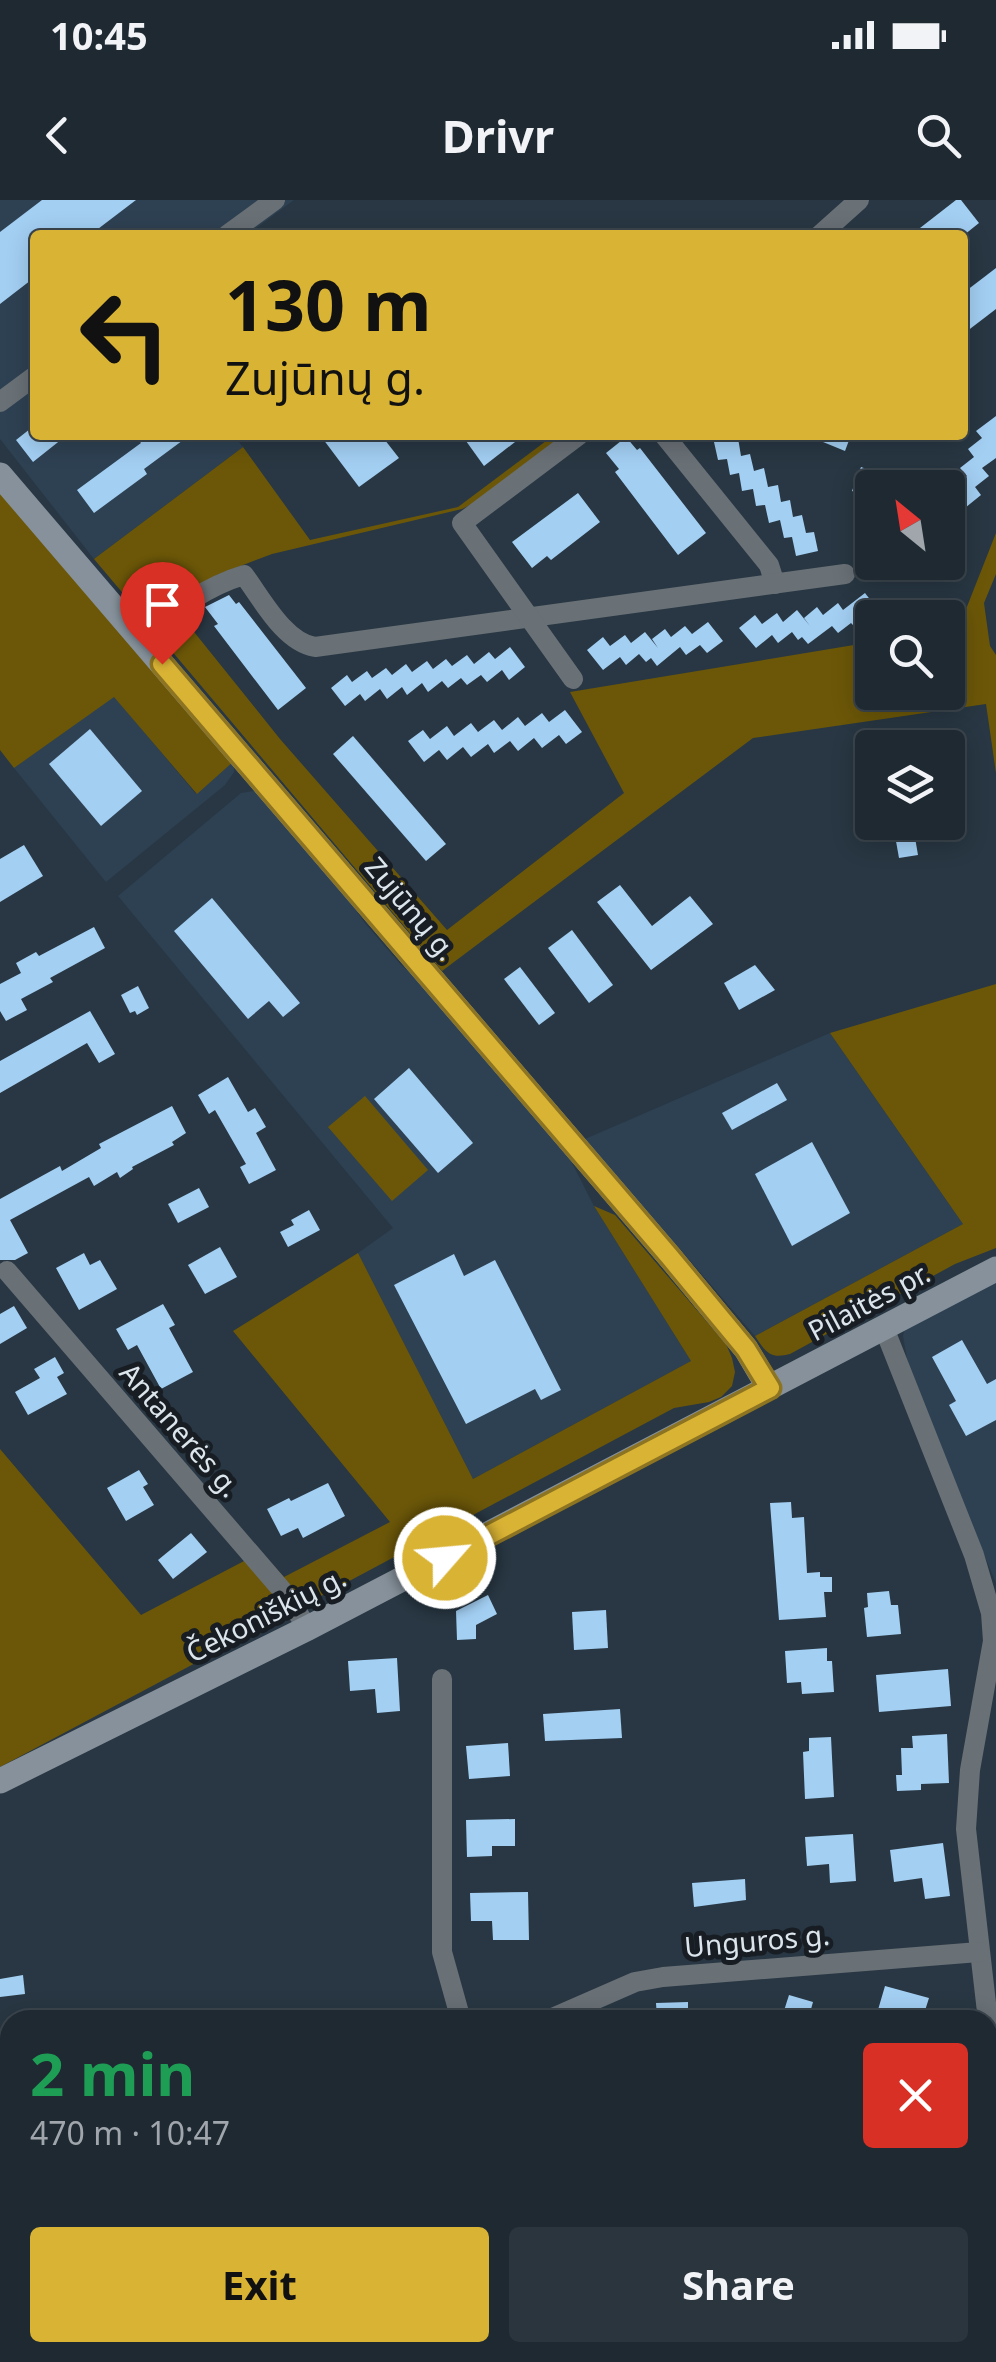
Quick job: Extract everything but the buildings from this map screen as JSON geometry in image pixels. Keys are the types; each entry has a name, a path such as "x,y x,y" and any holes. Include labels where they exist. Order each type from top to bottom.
{"main road":[{"name":"Zujūnų g.","path":"0,474 669,1256 746,1349 770,1388"},
{"name":"Pilaitės pr.","path":"770,1388 996,1268"},
{"name":"Čekoniškių g.","path":"0,1781 308,1628 770,1388"}],"street":[{"path":"234,230 274,200"},
{"path":"826,230 860,200"},
{"path":"0,402 30,380"},
{"path":"572,440 462,523 573,679"},
{"path":"668,440 769,564 775,584"},
{"path":"139,637 192,599 244,575 290,635 297,642 314,647 845,574"},
{"name":"Antanerės g.","path":"7,1272 281,1590 308,1628"},
{"path":"884,1328 974,1555 991,1613 993,1642 966,1798 968,1866 986,2010"},
{"path":"442,1679 442,1952 458,2010"},
{"name":"Unguros g.","path":"571,2010 635,1982 663,1976 978,1952"}],"shaded area":[{"path":"0,200 294,200 256,230 30,230 30,440 237,440 243,447 94,559 0,439"},
{"path":"547,440 557,440 462,509 272,554 217,575 170,602 280,739 447,930 624,793 570,692 855,645 855,710 945,710 753,738 442,971 94,559 243,447 310,540 458,507"},
{"path":"0,490 234,761 197,794 114,697 14,768 0,750"},
{"path":"996,533 996,574 984,603 990,646 996,655 996,773 986,704 965,707 965,612"},
{"path":"114,696 196,794 234,761 234,772 225,785 106,882 14,768"},
{"path":"254,791 269,799 401,965 437,994 569,1157 594,1206 691,1361 473,1479 358,1253 393,1228 118,896 241,793"},
{"path":"996,984 996,1248 955,1264 790,1354 769,1353 755,1336 963,1224 830,1033"},
{"path":"830,1033 963,1224 755,1336 585,1139"},
{"path":"365,1096 428,1170 392,1201 328,1127"},
{"path":"594,1206 615,1215 726,1344 735,1372 732,1386 721,1397 674,1408 0,1767 0,1449 141,1615 261,1552 284,1577 390,1522 233,1331 358,1253 473,1479 691,1361"},
{"path":"996,1277 996,1583 911,1380 903,1336 905,1328"}],"route":[{"path":"162,664 669,1256 746,1349 770,1388 445,1558"}]}
